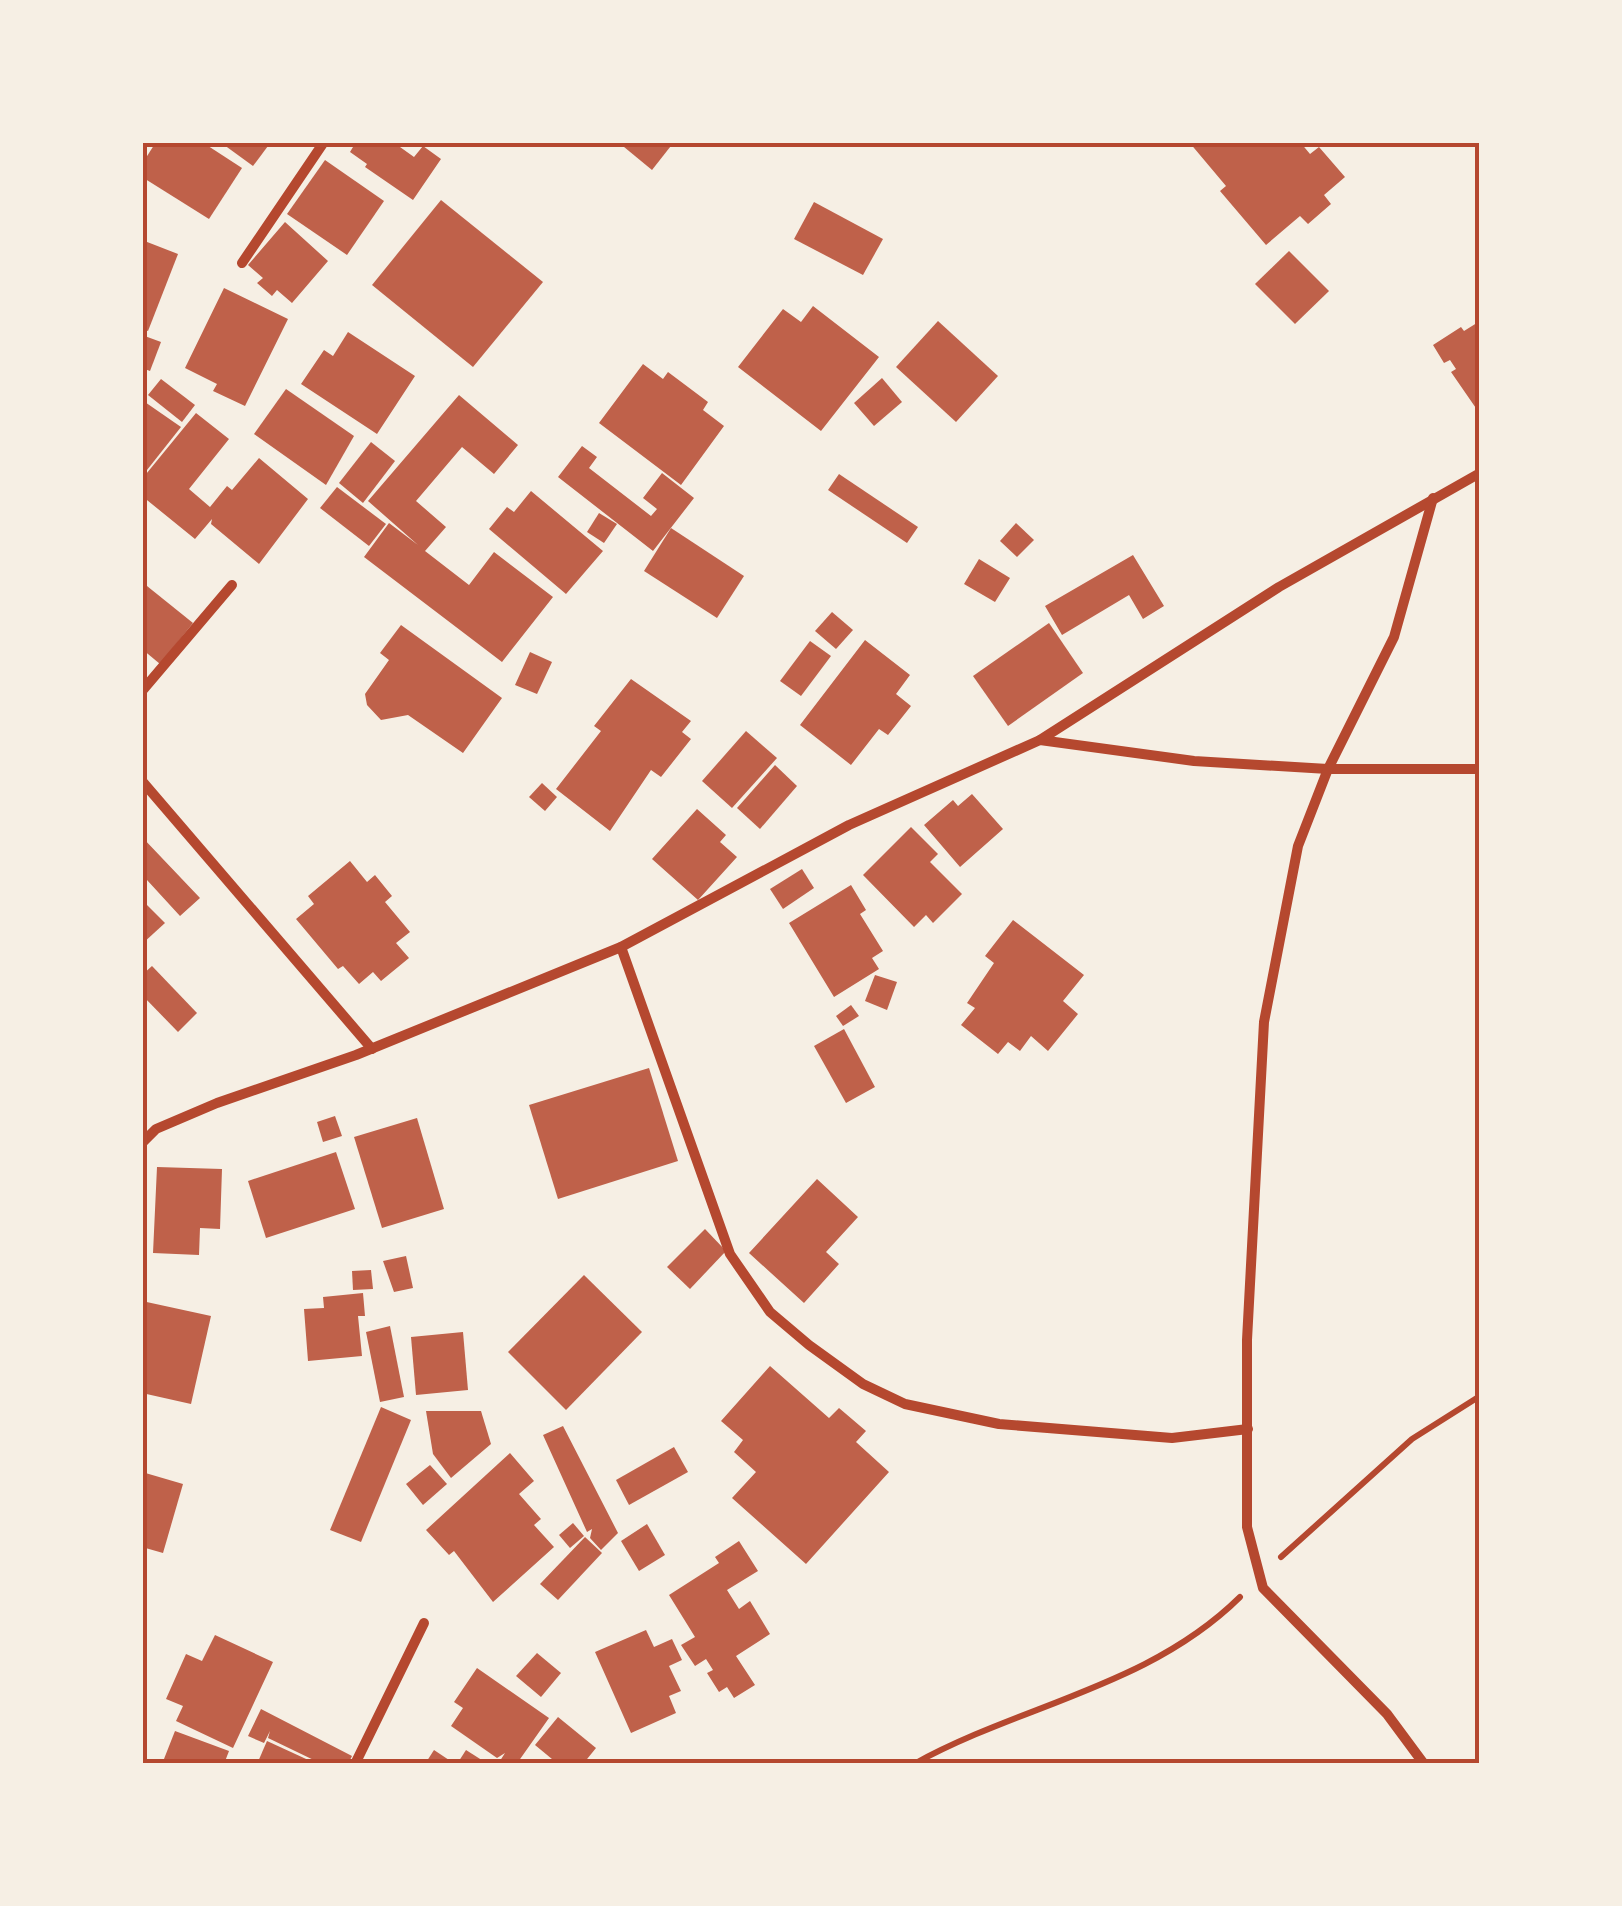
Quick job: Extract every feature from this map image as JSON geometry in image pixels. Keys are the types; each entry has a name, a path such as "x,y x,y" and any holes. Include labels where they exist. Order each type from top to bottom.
{"street":[{"path":"242,263 324,142"},
{"path":"142,1143 156,1130 217,1103 372,1048 621,947 848,825 1040,740 1279,587 1480,473"},
{"path":"1424,1764 1387,1714 1262,1588 1247,1527 1247,1340 1264,1022 1298,846 1328,769 1394,638 1433,498"},
{"path":"142,692 232,585"},
{"path":"1040,740 1194,761 1328,769 1480,769"},
{"path":"142,781 372,1048"},
{"path":"621,947 730,1254 770,1312 809,1344 863,1384 905,1404 998,1424 1172,1438 1248,1429"},
{"path":"355,1764 424,1623"}],"path":[{"path":"914,1764 967,1735 1049,1708 1158,1658 1218,1618 1412,1439 1480,1396"}],"building":[{"path":"156,142 202,142 242,168 209,219 142,177 142,164"},
{"path":"220,142 271,142 253,166"},
{"path":"356,142 393,142 414,157 423,146 441,159 413,200 350,152"},
{"path":"618,142 674,142 652,170"},
{"path":"1189,142 1300,142 1310,154 1319,147 1345,177 1324,195 1331,204 1308,224 1300,216 1266,245 1220,191 1226,186"},
{"path":"325,160 384,201 347,255 287,214"},
{"path":"441,200 543,282 473,367 372,285"},
{"path":"814,202 883,239 863,275 794,239"},
{"path":"285,222 328,261 292,303 277,290 272,296 257,283 263,278 248,265"},
{"path":"142,240 178,254 148,331 142,329"},
{"path":"1289,251 1329,291 1295,324 1255,284"},
{"path":"224,288 288,319 245,406 213,391 217,384 185,368"},
{"path":"813,306 879,357 821,431 738,367 783,309 801,322"},
{"path":"938,321 998,376 956,422 896,367"},
{"path":"1480,321 1480,414 1451,372 1456,369 1450,360 1444,363 1433,345 1461,327 1464,331"},
{"path":"348,332 415,376 377,434 301,384 324,350 333,356"},
{"path":"142,335 161,342 150,371 142,368"},
{"path":"643,364 663,379 668,372 708,402 703,410 724,426 681,485 599,423"},
{"path":"882,378 902,402 874,426 854,403"},
{"path":"161,379 195,405 182,422 148,395"},
{"path":"286,389 354,436 326,485 254,434"},
{"path":"459,395 518,445 494,474 462,447 416,501 446,527 425,551 469,585 494,552 553,597 502,662 364,557 389,523 418,545 368,501"},
{"path":"142,400 181,427 147,470 142,466"},
{"path":"196,413 229,439 189,489 210,507 227,486 232,490 259,458 308,499 259,564 211,524 212,519 195,539 142,496 142,479"},
{"path":"371,442 395,461 363,503 339,483"},
{"path":"582,446 597,457 589,468 651,516 657,509 643,498 662,473 694,498 653,551 558,477"},
{"path":"839,474 918,527 907,543 828,490"},
{"path":"337,487 386,524 369,546 320,508"},
{"path":"531,491 603,551 566,594 489,529 507,507 514,512"},
{"path":"599,513 617,524 604,543 587,532"},
{"path":"1016,523 1034,540 1017,557 1000,541"},
{"path":"671,528 744,576 717,618 644,571"},
{"path":"1133,555 1164,606 1143,619 1129,595 1062,635 1045,606"},
{"path":"979,559 1010,578 995,602 964,584"},
{"path":"142,582 193,623 160,664 142,649"},
{"path":"832,612 853,630 836,649 815,631"},
{"path":"1049,623 1083,673 1008,726 973,676"},
{"path":"401,625 502,698 463,753 408,715 381,720 367,705 365,694 389,660 380,653"},
{"path":"865,640 910,675 896,694 911,706 888,735 879,729 851,765 800,725"},
{"path":"810,641 831,656 801,696 780,681"},
{"path":"530,652 552,662 537,694 515,685"},
{"path":"631,679 691,721 682,732 691,739 661,777 651,770 610,831 556,789 601,731 594,726"},
{"path":"746,731 777,758 732,808 702,781"},
{"path":"775,765 797,786 760,829 737,808"},
{"path":"542,783 557,797 545,811 529,797"},
{"path":"972,794 1003,829 960,867 924,825 953,800 958,806"},
{"path":"697,809 726,835 720,842 737,857 698,900 652,859"},
{"path":"911,827 938,854 930,862 962,894 933,923 926,915 914,927 863,875"},
{"path":"142,837 200,898 180,916 147,880 142,884"},
{"path":"350,861 367,882 375,875 392,896 385,902 410,932 396,943 409,958 381,981 373,972 359,984 343,966 338,969 296,919 314,904 308,896"},
{"path":"802,869 814,888 783,909 770,889"},
{"path":"851,885 866,910 860,914 883,951 872,958 879,969 834,997 789,923"},
{"path":"142,900 165,923 142,944"},
{"path":"1013,920 1084,975 1063,1001 1078,1014 1048,1051 1031,1036 1020,1051 1008,1042 998,1054 961,1025 975,1008 967,1003 994,963 985,956"},
{"path":"152,966 197,1013 178,1032 142,995 142,975"},
{"path":"875,975 897,982 887,1010 865,1001"},
{"path":"851,1005 859,1016 843,1026 836,1016"},
{"path":"844,1029 875,1087 846,1103 814,1046"},
{"path":"649,1068 678,1161 558,1199 529,1105"},
{"path":"335,1116 342,1136 323,1142 317,1122"},
{"path":"417,1118 444,1209 382,1228 354,1137"},
{"path":"336,1152 355,1209 266,1238 248,1181"},
{"path":"157,1167 222,1169 220,1229 200,1228 199,1255 153,1253"},
{"path":"817,1179 858,1217 826,1252 839,1264 804,1303 749,1253"},
{"path":"705,1229 726,1251 690,1289 667,1267"},
{"path":"406,1256 413,1288 394,1292 383,1261"},
{"path":"371,1270 373,1289 353,1290 352,1271"},
{"path":"584,1275 642,1332 566,1410 508,1352"},
{"path":"363,1293 365,1316 358,1316 362,1356 308,1361 304,1309 324,1308 323,1297"},
{"path":"142,1301 211,1316 191,1404 142,1393"},
{"path":"390,1326 404,1397 380,1402 366,1332"},
{"path":"463,1332 468,1390 416,1395 411,1337"},
{"path":"770,1366 829,1418 839,1408 866,1431 856,1442 889,1472 806,1564 732,1498 756,1472 734,1452 743,1440 721,1421"},
{"path":"381,1407 411,1420 361,1542 330,1530"},
{"path":"426,1411 481,1411 491,1444 451,1478 433,1454"},
{"path":"563,1426 618,1533 601,1550 590,1538 592,1529 587,1532 543,1435"},
{"path":"674,1447 688,1472 629,1505 616,1480"},
{"path":"510,1453 534,1481 519,1494 541,1519 534,1525 554,1547 493,1602 454,1551 449,1555 426,1530"},
{"path":"430,1465 447,1484 423,1505 406,1484"},
{"path":"142,1472 183,1484 163,1553 142,1547"},
{"path":"573,1523 584,1536 570,1548 559,1535"},
{"path":"647,1524 665,1555 639,1571 621,1541"},
{"path":"585,1537 602,1553 558,1600 540,1584"},
{"path":"739,1541 758,1571 727,1590 739,1609 750,1601 770,1634 736,1656 755,1685 734,1698 727,1687 719,1692 707,1673 713,1670 706,1659 695,1666 681,1645 695,1637 669,1595 719,1563 715,1557"},
{"path":"646,1630 654,1647 672,1639 682,1660 669,1666 681,1691 669,1696 676,1713 631,1733 595,1652"},
{"path":"215,1635 273,1662 233,1748 176,1721 183,1706 166,1699 186,1654 202,1661"},
{"path":"537,1653 561,1673 541,1697 516,1676"},
{"path":"477,1668 549,1718 518,1762 498,1764 505,1753 497,1758 451,1726 463,1708 454,1702"},
{"path":"261,1709 352,1756 348,1764 322,1764 268,1738 270,1731 264,1743 248,1736"},
{"path":"558,1717 596,1748 583,1764 558,1764 535,1745"},
{"path":"175,1731 229,1751 224,1764 162,1764"},
{"path":"267,1741 317,1764 257,1764"},
{"path":"434,1750 455,1764 425,1764"},
{"path":"466,1750 488,1764 457,1764"}]}
